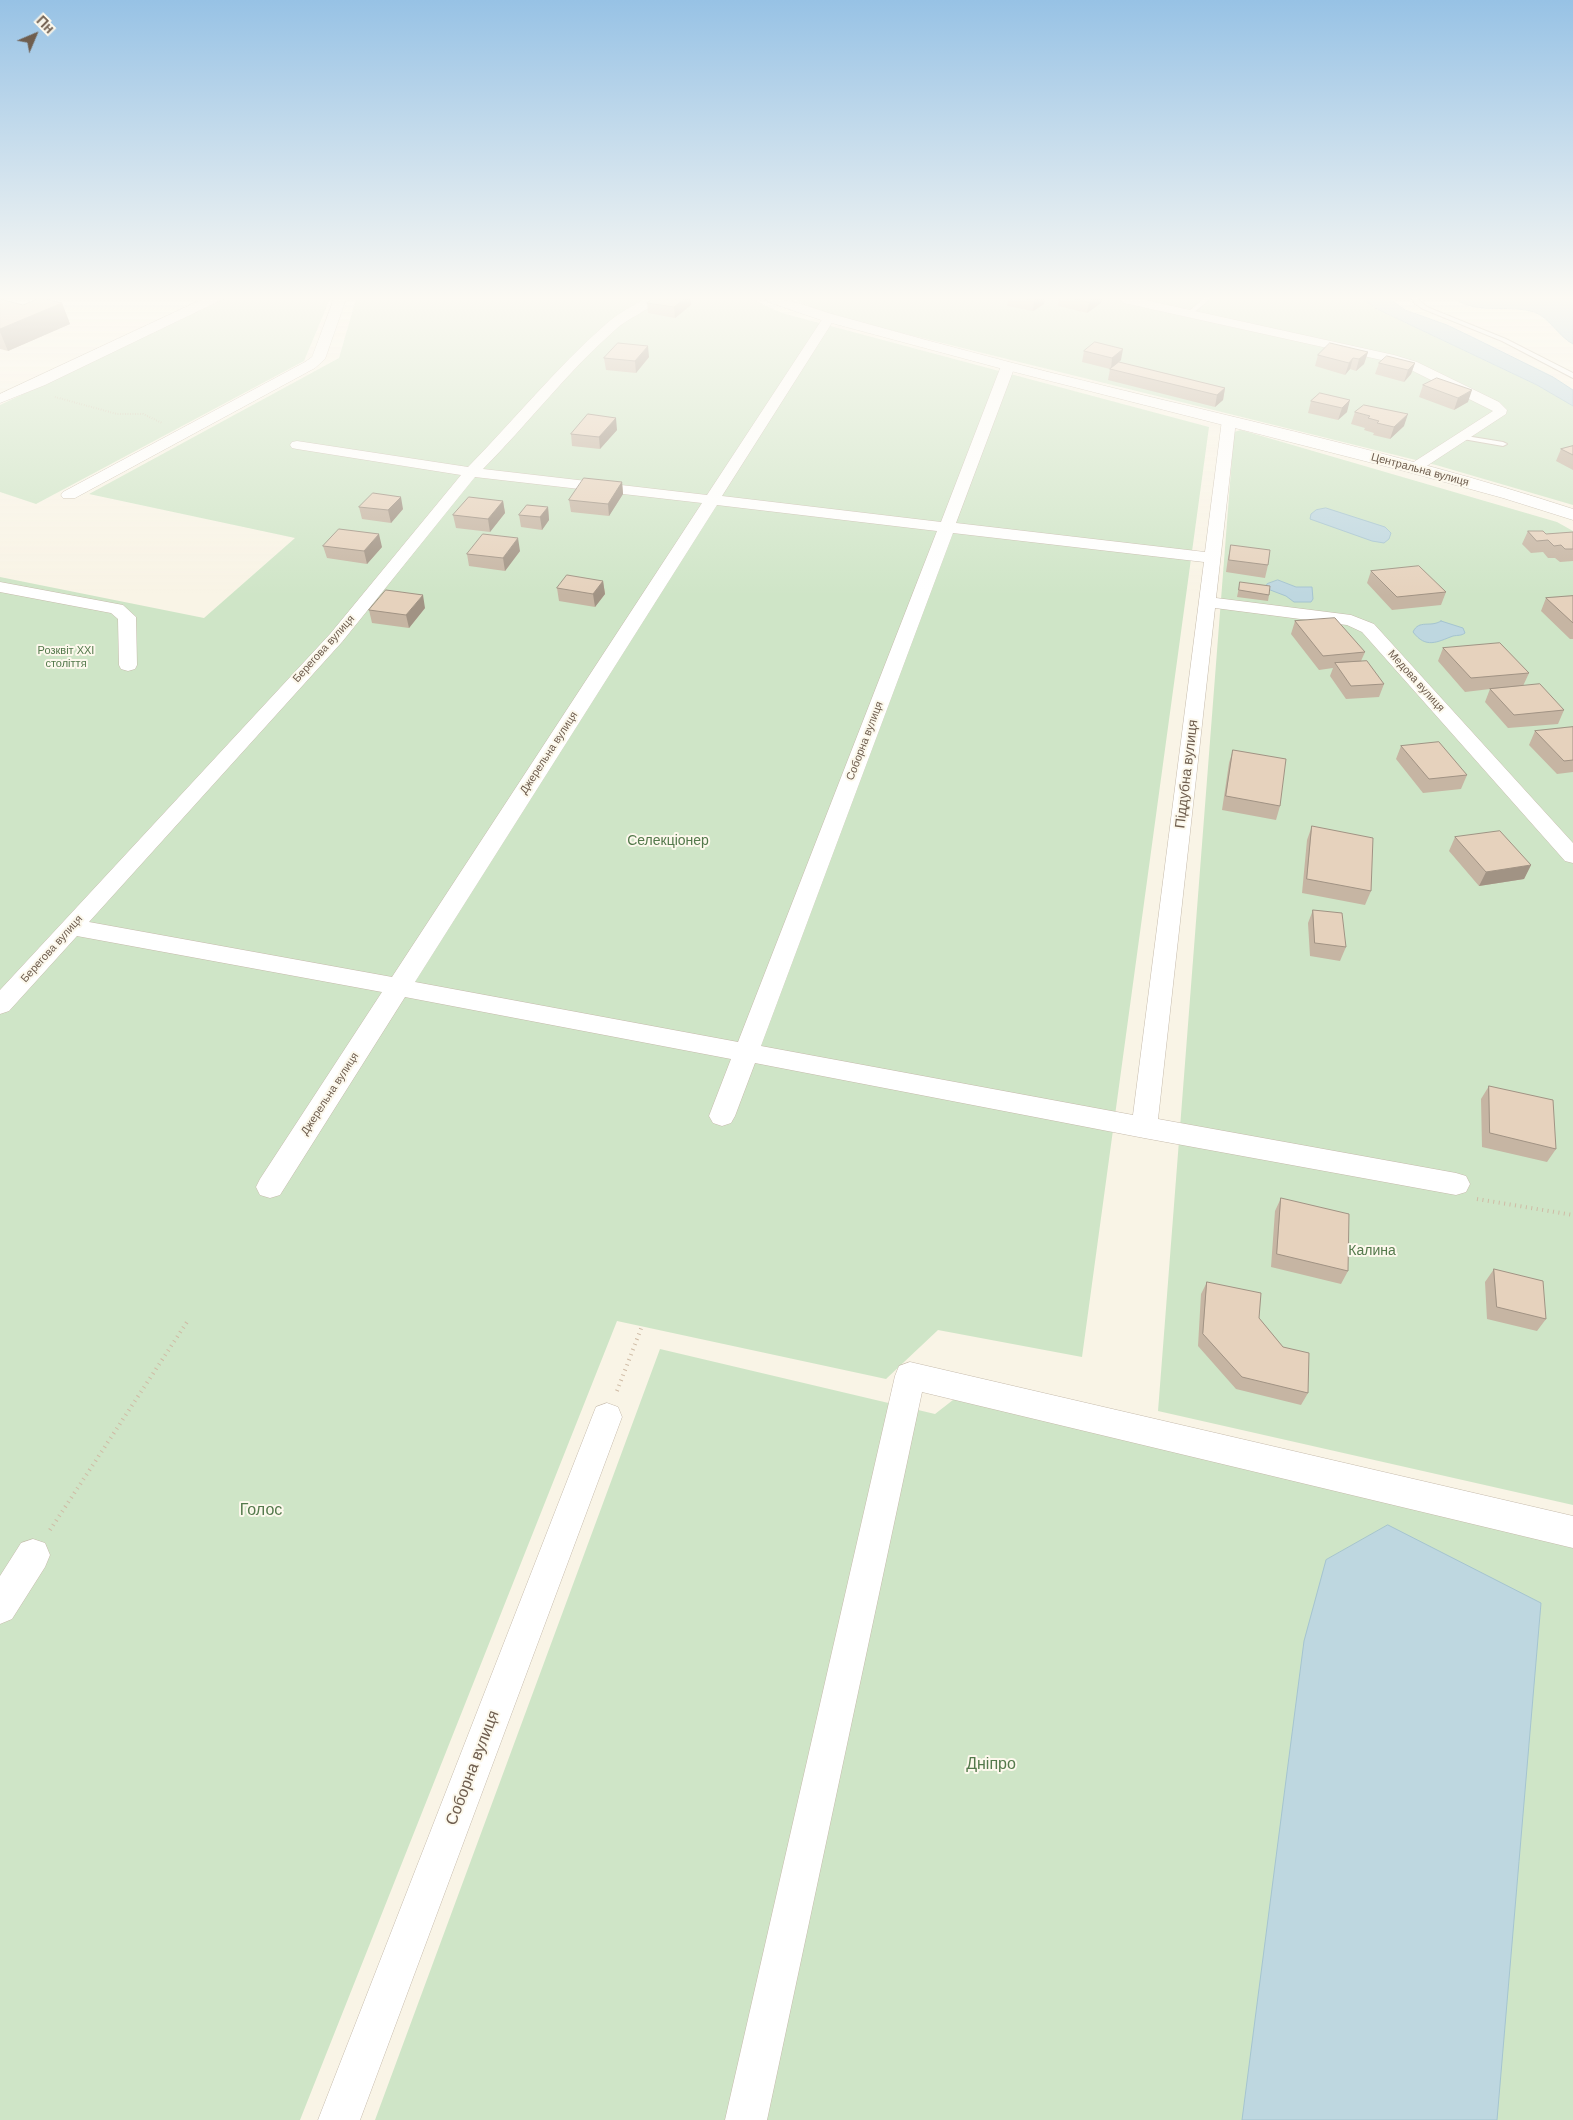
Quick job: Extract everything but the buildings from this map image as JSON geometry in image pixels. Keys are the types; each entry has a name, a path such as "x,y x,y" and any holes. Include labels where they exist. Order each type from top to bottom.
{"street":[{"path":"69,495 248,398"},
{"name":"Берегова вулиця","path":"0,1005 336,638 471,472 509,434 539,398"},
{"name":"Джерельна вулиця","path":"270,1187 778,398"},
{"name":"Соборна вулиця","path":"722,1116 996,398"},
{"name":"Центральна вулиця","path":"1139,398 1414,468 1509,494 1573,515"},
{"path":"1414,468 1499,414 1500,410 1480,398"},
{"name":"Піддубна вулиця","path":"1144,1128 1229,420"},
{"path":"297,445 471,472 1213,558"},
{"path":"0,587 117,609 127,617 128,665"},
{"name":"Медова вулиця","path":"1207,602 1351,620 1368,628 1573,856"},
{"path":"71,928 399,986 1464,1191"},
{"path":"746,2120 910,1376 1573,1532"},
{"name":"Соборна вулиця","path":"339,2120 607,1417"},
{"path":"0,1607 34,1555"}],"lane":[{"path":"1463,437 1503,444"}],"path":[{"path":"58,398 117,414 143,414 159,422 192,429"},
{"path":"1464,1191 1573,1214"},
{"path":"34,1555 187,1322"},
{"path":"607,1417 642,1326"}],"green space":[{"path":"15,398 235,398 36,504 0,492 0,405"},
{"name":"Селекціонер","path":"266,398 1100,398 1209,427 1082,1357 938,1330 886,1379 617,1321 300,2120 0,2120 0,577 204,618 295,538 89,494"},
{"path":"1165,398 1559,398 1573,406 1573,505 1436,465"},
{"name":"Калина","path":"1241,430 1557,522 1573,531 1573,1505 1158,1411 1234,432"},
{"name":"Дніпро","path":"660,1349 935,1414 962,1393 1573,1542 1573,2120 375,2120"}],"water":[{"path":"1559,398 1573,398 1573,406"},
{"path":"1326,508 1385,527 1391,533 1389,539 1384,543 1372,541 1310,519 1311,514 1316,510"},
{"path":"1278,580 1296,587 1312,587 1313,599 1311,602 1294,602 1286,596 1265,588 1267,584"},
{"path":"1441,621 1463,628 1465,633 1432,643 1422,641 1413,632 1418,626"},
{"path":"1388,1525 1541,1603 1497,2120 1242,2120 1304,1641 1326,1560"}],"park label":[{"name":"Розквіт XXI століття","path":"66,657"},
{"name":"Голос","path":"261,1511"}]}
